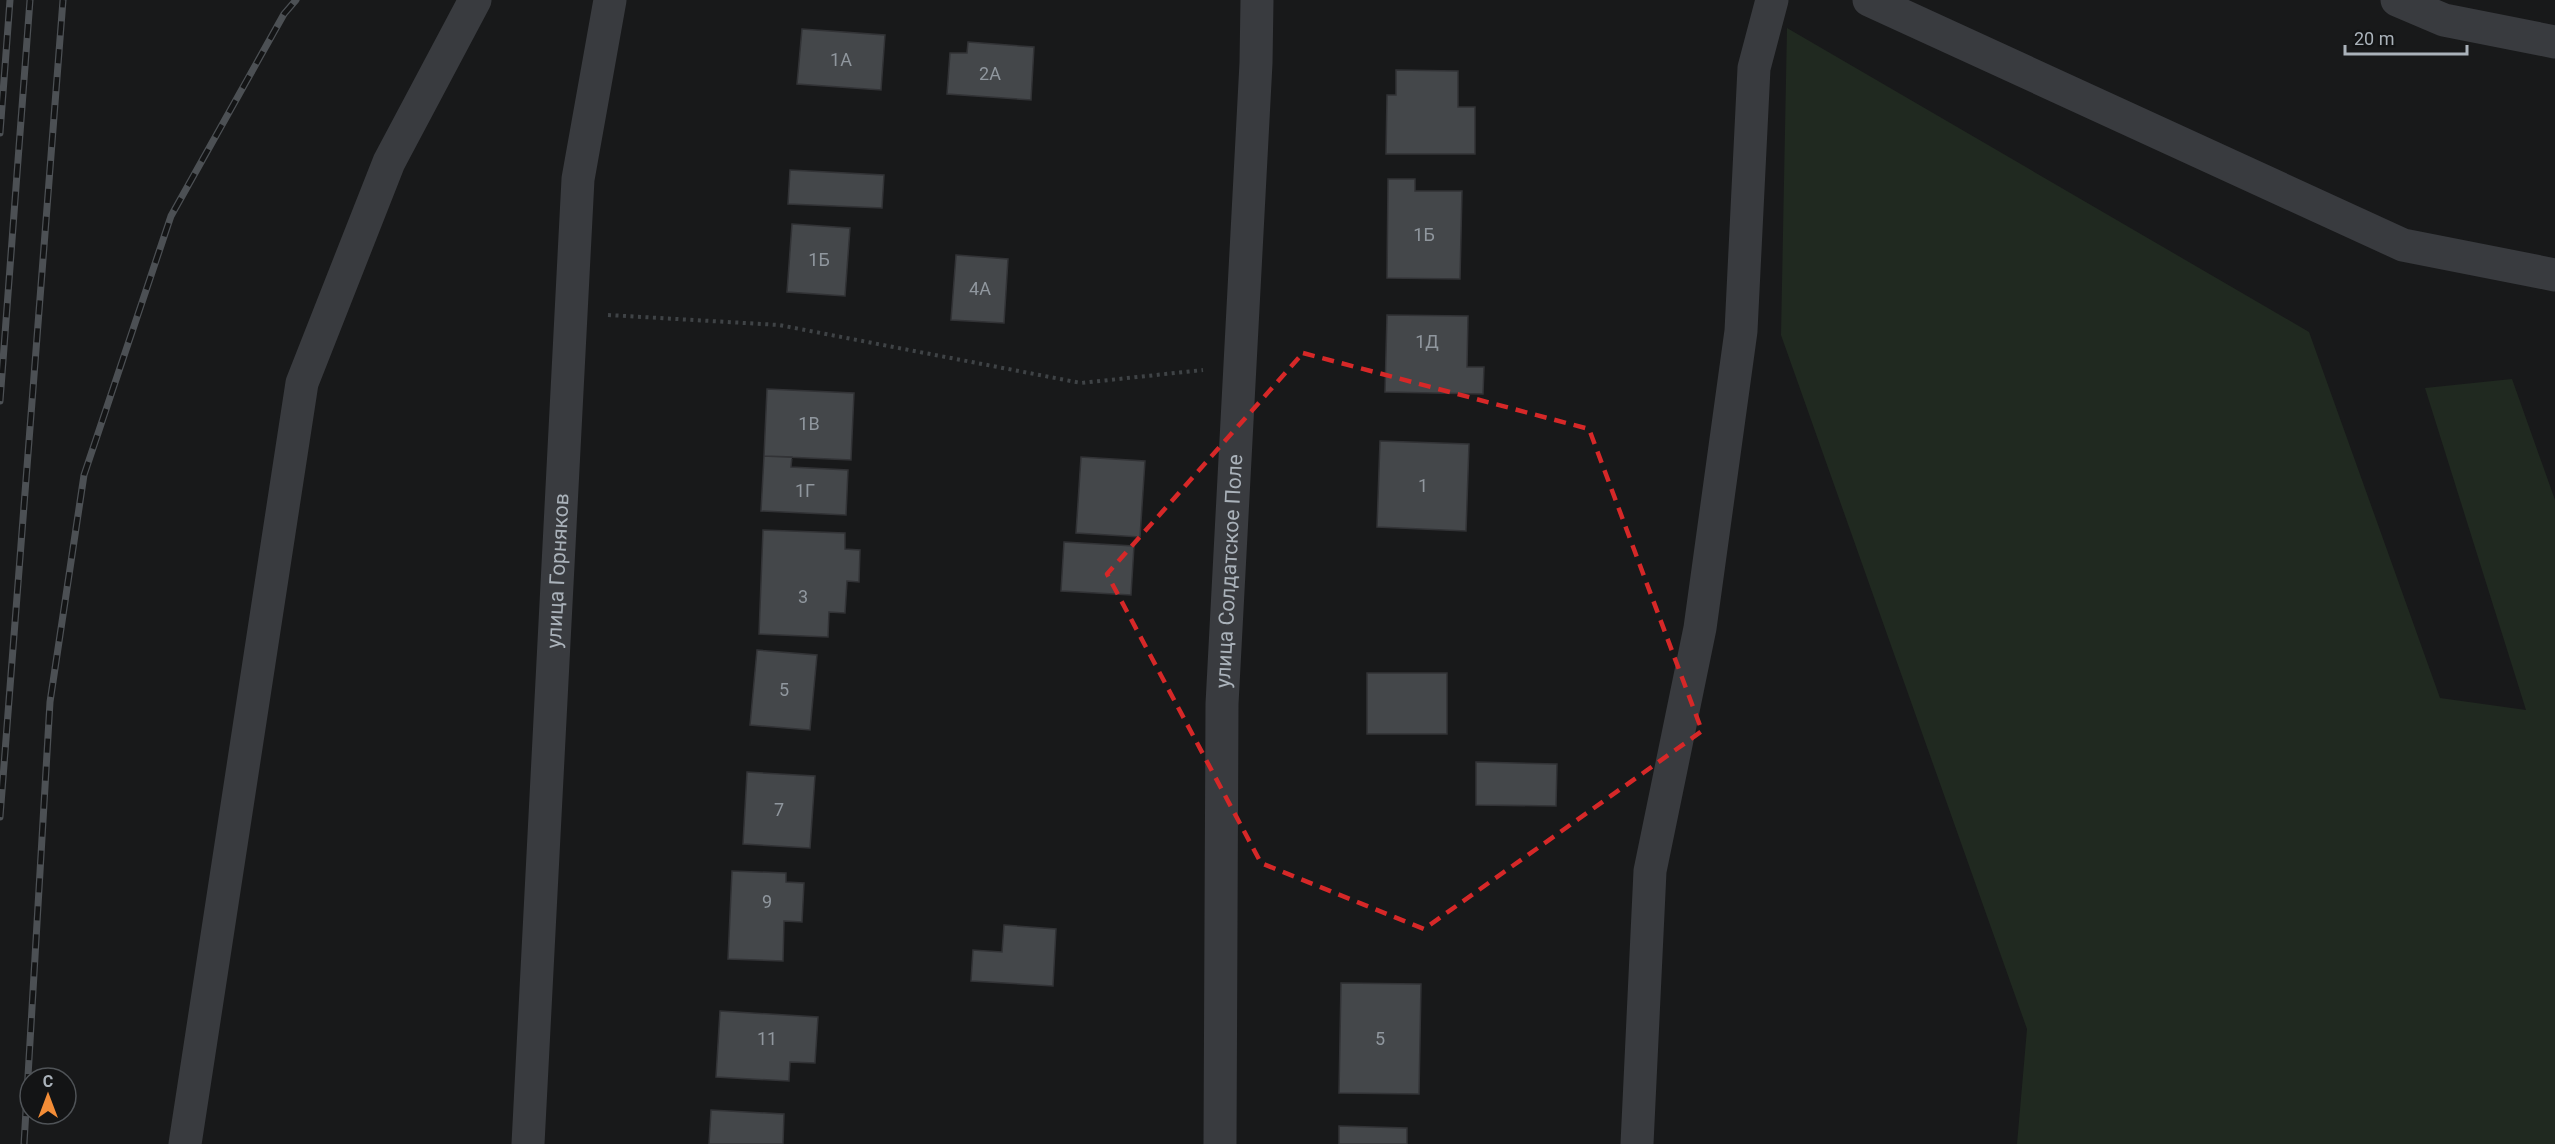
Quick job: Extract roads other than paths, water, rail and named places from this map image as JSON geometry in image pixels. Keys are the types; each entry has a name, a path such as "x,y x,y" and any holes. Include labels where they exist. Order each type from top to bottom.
{"street":[{"path":"186,1144 302,383 389,162 475,0"},
{"name":"улица Горняков","path":"528,1144 578,179 610,0"},
{"name":"улица Солдатское Поле","path":"1220,1144 1222,704 1257,0"},
{"path":"1638,1144 1650,871 1701,616 1741,331 1754,68 1772,0"},
{"path":"1869,0 2403,245 2555,275"},
{"path":"2397,0 2444,21 2555,42"}],"railway":[{"path":"0,133 10,0"},
{"path":"0,401 30,0"},
{"path":"0,817 63,0"},
{"path":"24,1144 50,702 84,475 171,216 284,14 296,0"}]}
